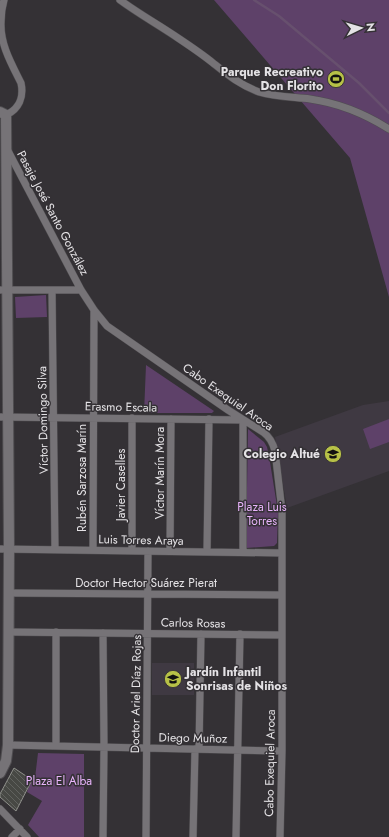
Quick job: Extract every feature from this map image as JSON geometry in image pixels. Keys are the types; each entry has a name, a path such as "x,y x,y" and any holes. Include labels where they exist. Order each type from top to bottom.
{"street":[{"path":"0,773 6,761 8,745 9,632 9,593 5,549 3,163 6,147 3,114 10,113 17,107 22,94 21,83 6,52 3,42 0,23 4,0"},
{"path":"120,0 178,38 213,63 228,76 247,87 270,95 312,99 341,106 368,117 389,130"},
{"name":"Pasaje José Santo González","path":"6,147 81,290"},
{"path":"4,290 81,290"},
{"name":"Víctor Domingo Silva","path":"52,290 55,550"},
{"name":"Cabo Exequiel Aroca","path":"81,290 94,310 110,329 267,435 274,447 282,511 282,751 280,837"},
{"name":"Rubén Sarzosa Marín","path":"93,550 94,310"},
{"name":"Erasmo Escala","path":"4,417 243,420"},
{"name":"Javier Caselles","path":"132,418 132,551"},
{"name":"Víctor Marín Mora","path":"170,551 171,419"},
{"path":"207,552 209,419"},
{"path":"243,420 243,552"},
{"name":"Luis Torres Araya","path":"5,549 282,553"},
{"name":"Doctor Ariel Díaz Rojas","path":"146,837 148,551"},
{"name":"Doctor Hector Suárez Pierat","path":"9,593 282,595"},
{"name":"Carlos Rosas","path":"9,632 282,635"},
{"path":"56,632 56,746"},
{"path":"103,633 103,837"},
{"path":"193,837 201,634"},
{"path":"236,837 240,634"},
{"name":"Diego Muñoz","path":"8,745 282,751"},
{"path":"0,809 27,837"},
{"path":"12,837 20,829"}],"shaded area":[{"name":"Colegio Altué","path":"389,401 389,471 287,508 275,437 363,405"},
{"name":"Jardín Infantil Sonrisas de Niños","path":"152,663 194,663 194,695 152,695"}],"green space":[{"name":"Parque Recreativo Don Florito","path":"214,0 389,0 389,297 350,158"},
{"path":"46,295 47,317 16,318 15,297"},
{"path":"146,365 214,411 212,413 144,413"},
{"path":"389,419 389,442 370,449 363,429"},
{"name":"Plaza Luis Torres","path":"248,429 264,442 269,456 278,512 277,543 274,546 246,548"},
{"name":"Plaza El Alba","path":"38,753 84,754 84,837 39,837 28,825 42,801 27,792 30,783 35,778"}],"building":[{"path":"14,768 32,780 16,811 0,797 0,794"}],"waterway":[{"path":"254,0 279,16 359,83 389,113"}],"place":[{"name":"Parque Recreativo Don Florito","path":"336,79"},
{"name":"Colegio Altué","path":"333,454"},
{"name":"Jardín Infantil Sonrisas de Niños","path":"173,679"}]}
